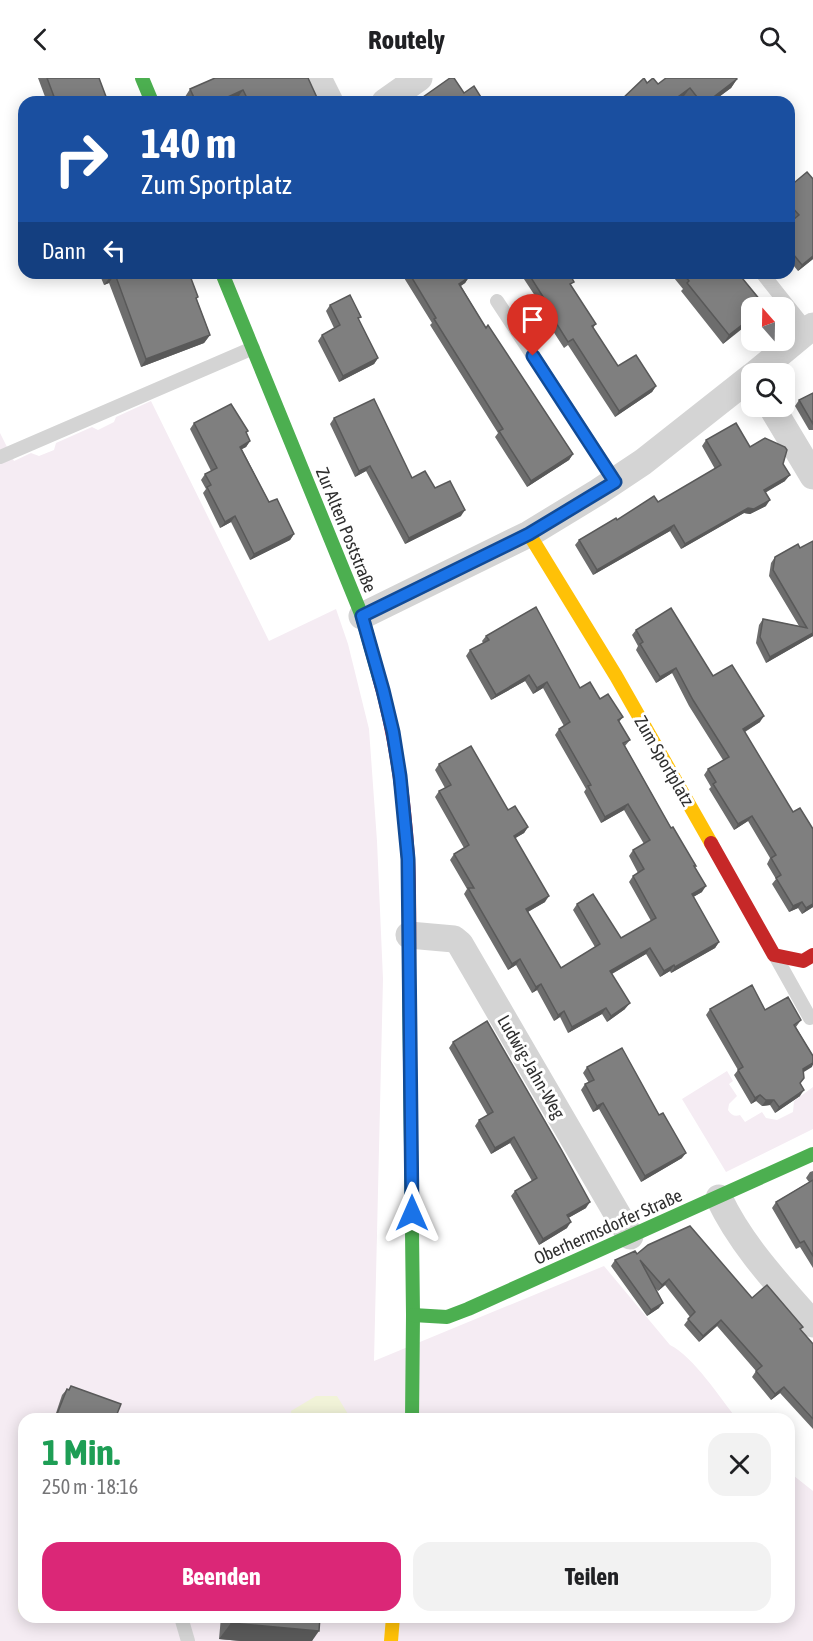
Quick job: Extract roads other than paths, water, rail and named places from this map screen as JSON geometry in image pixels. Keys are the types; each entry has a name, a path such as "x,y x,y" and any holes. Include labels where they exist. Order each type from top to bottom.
{"street":[{"path":"142,78 150,96"},
{"path":"318,78 327,96"},
{"path":"394,96 419,78"},
{"name":"Zur Alten Poststraße","path":"224,279 362,616 393,732 408,859 412,1413"},
{"path":"768,363 810,329"},
{"path":"362,616 529,534 615,482 741,385"},
{"path":"778,417 813,476"},
{"name":"Zum Sportplatz","path":"529,534 616,676 774,955"},
{"name":"Ludwig-Jahn-Weg","path":"409,935 454,939 460,944 630,1236"},
{"path":"774,955 803,961 813,955"},
{"name":"Oberhermsdorfer Straße","path":"413,1315 447,1317 453,1315 813,1154"},
{"path":"719,1198 732,1223 767,1271 813,1324"},
{"path":"391,1641 392,1623"}],"lane":[{"path":"767,279 810,329"},
{"path":"497,301 615,482"},
{"path":"0,457 253,348"},
{"path":"774,955 810,1018"},
{"path":"183,1623 188,1641"}]}
